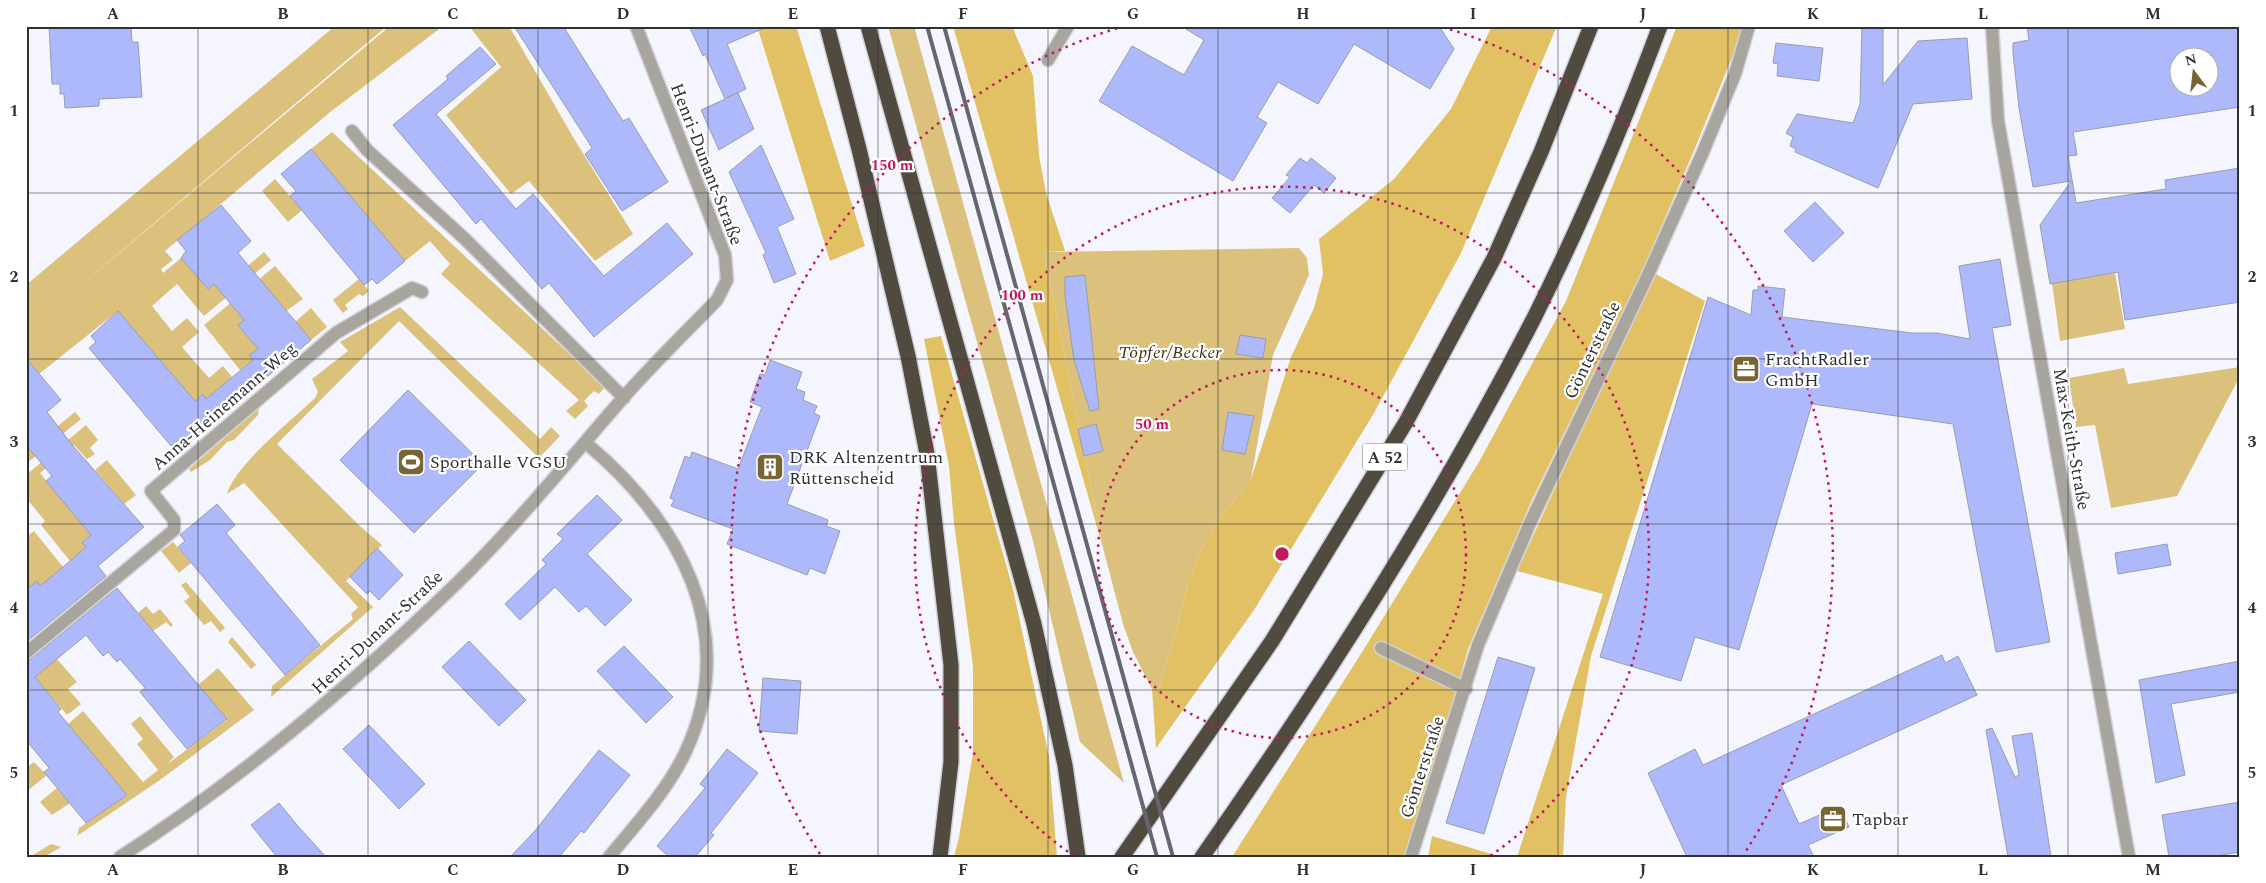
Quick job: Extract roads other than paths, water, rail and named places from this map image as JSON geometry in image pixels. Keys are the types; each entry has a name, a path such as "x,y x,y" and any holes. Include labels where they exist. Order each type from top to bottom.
{"highway":[{"path":"827,26 859,149 908,356 927,454 951,674 951,762 940,857"},
{"path":"868,26 1034,624 1065,765 1078,857"},
{"name":"A 52","path":"1122,857 1272,641 1406,422 1494,258 1541,152 1591,26"},
{"path":"1202,857 1326,672 1400,556 1459,455 1531,323 1562,260 1598,180 1660,26"}],"street":[{"name":"Henri-Dunant-Straße","path":"120,857 161,830 275,746 362,672 458,582 586,443 624,398 717,300 727,280 725,254 636,26"},
{"path":"1048,60 1068,26"},
{"name":"Gönterstraße","path":"1412,857 1478,646 1530,523 1647,277 1703,152 1735,74 1749,26"},
{"name":"Max-Keith-Straße","path":"1992,26 1998,122 2128,857"},
{"path":"352,131 367,150 499,272 624,398"},
{"name":"Anna-Heinemann-Weg","path":"26,653 174,530 174,520 150,491 336,333 412,288 422,292"},
{"path":"586,443 611,464 653,511 681,553 699,598 707,647 702,701 685,753 666,784 609,857"},
{"path":"1381,648 1466,688"}],"railway":[{"path":"927,26 1157,857"},
{"path":"944,26 1173,857"}],"place":[{"name":"FrachtRadler GmbH","path":"1746,369"},
{"name":"Sporthalle VGSU","path":"411,462"},
{"name":"DRK Altenzentrum Rüttenscheid","path":"770,467"},
{"name":"Tapbar","path":"1833,819"}],"park label":[{"name":"Töpfer/Becker","path":"1170,352"}]}
